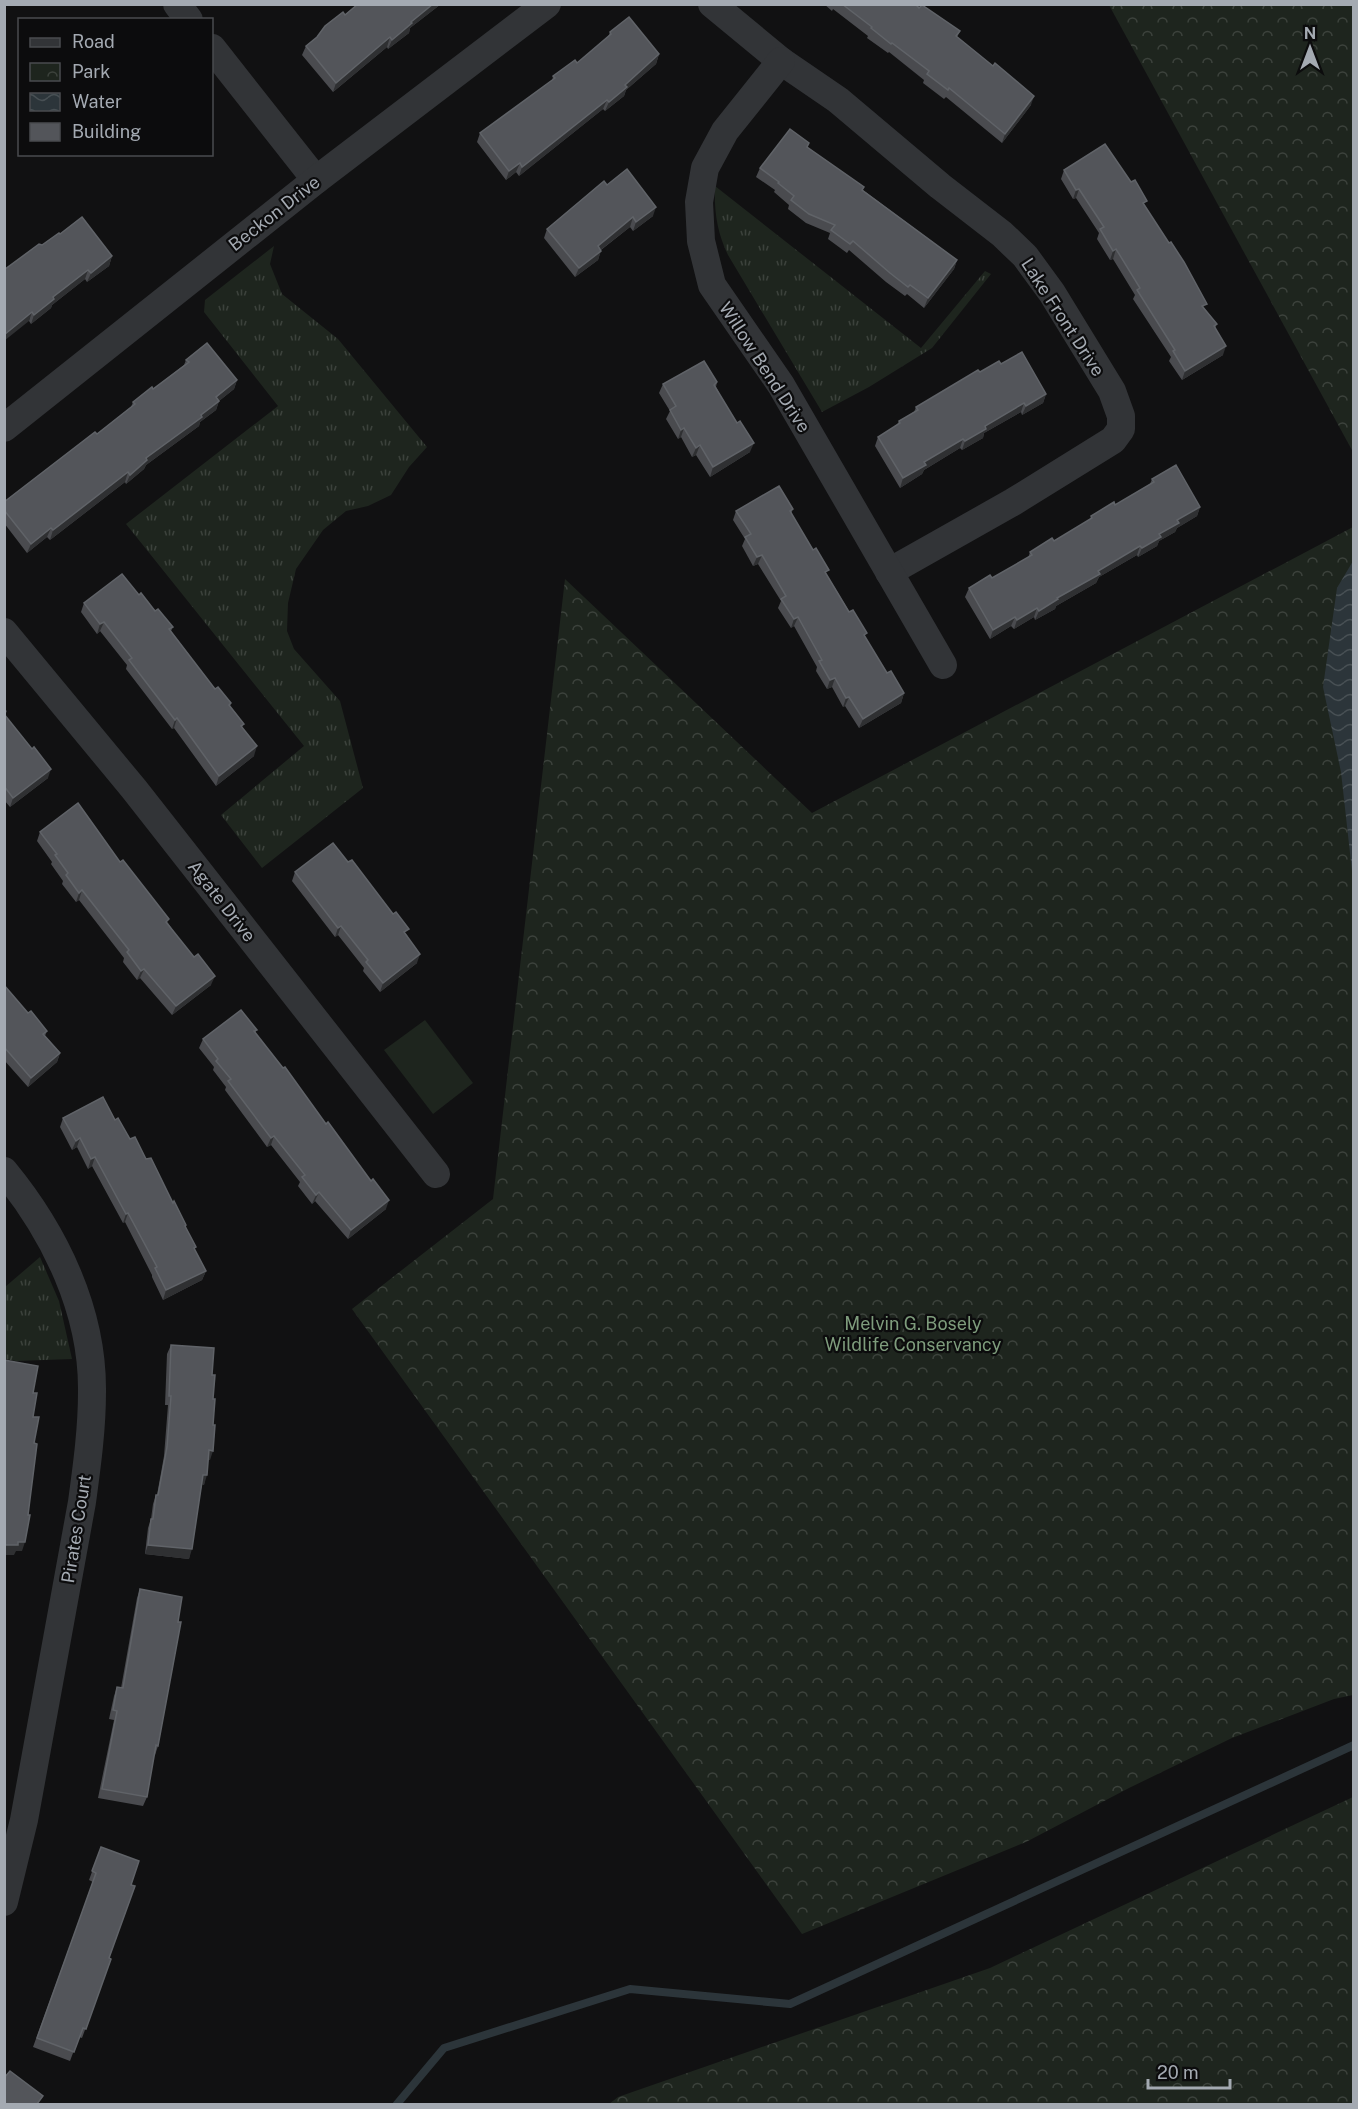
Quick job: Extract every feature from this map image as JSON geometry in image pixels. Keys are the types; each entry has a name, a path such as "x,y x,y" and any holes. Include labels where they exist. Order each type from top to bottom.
{"street":[{"path":"177,4 188,18"},
{"name":"Beckon Drive","path":"4,428 316,180 547,4"},
{"name":"Lake Front Drive","path":"712,4 781,61 838,100 1002,234 1025,256 1052,293 1112,391 1121,416 1121,429 1113,440 1013,502 889,572"},
{"path":"213,49 316,180"},
{"name":"Willow Bend Drive","path":"781,61 725,131 705,168 699,202 701,241 712,285 781,385 843,496 943,665"},
{"name":"Agate Drive","path":"4,632 134,789 436,1174"},
{"name":"Pirates Court","path":"4,1171 18,1187 49,1235 70,1278 84,1324 92,1391 89,1448 82,1502 24,1820 4,1902"}],"green space":[{"path":"1109,5 1353,5 1353,452"},
{"path":"715,186 921,348 985,271 991,274 932,348 869,387 822,412 728,255 717,221"},
{"path":"274,246 270,264 282,294 338,339 427,447 409,467 391,495 368,506 346,511 323,530 296,569 288,603 287,631 294,649 340,701 363,788 262,868 221,815 304,746 126,524 278,406 204,312 205,300"},
{"name":"Melvin G. Bosely Wildlife Conservancy","path":"1353,527 1353,1695 1334,1699 1232,1738 1026,1842 802,1934 352,1309 493,1199 565,579 812,813"},
{"path":"425,1020 473,1083 433,1114 384,1050"},
{"path":"40,1257 59,1301 72,1359 16,1361 5,1359 5,1287"},
{"path":"1353,1797 1353,2104 609,2104 618,2097 990,1968"}],"water":[{"path":"1353,561 1353,880 1341,772 1323,687 1337,588"}],"building":[{"path":"358,4 433,4 392,40 390,37 336,83 306,46 325,26 343,12 345,15"},
{"path":"842,4 915,4 919,8 922,5 960,31 956,36 993,66 995,63 1034,96 1005,134 949,88 948,90 927,74 929,71"},
{"path":"629,17 659,54 609,102 607,100 522,167 520,163 509,171 480,133 555,78 553,76 575,60 577,63"},
{"path":"790,129 809,143 807,147 864,187 862,190 957,260 928,298 910,285 908,287 853,241 850,244 831,230 835,225 809,214 791,200 794,196 760,168"},
{"path":"1105,144 1131,182 1135,180 1147,201 1143,203 1184,262 1207,304 1202,306 1217,324 1214,326 1226,346 1185,371 1173,351 1175,350 1137,290 1140,288 1116,249 1113,251 1100,229 1104,227 1064,170"},
{"path":"627,169 656,207 636,222 633,217 598,246 601,251 579,268 547,229 604,181 607,185"},
{"path":"82,217 112,256 91,273 88,270 34,315 32,312 4,335 4,270 39,244 42,245 60,234"},
{"path":"207,343 237,380 216,397 219,401 201,415 202,417 146,458 147,460 130,475 128,472 53,530 51,528 31,544 4,510 4,502 95,432 97,434 135,404 133,402 152,387 153,389 189,362 186,360"},
{"path":"1022,352 1046,394 1026,406 1024,403 985,426 986,429 965,441 963,439 924,462 926,465 903,478 878,437 918,410 916,407 978,370 980,372 999,361 1001,364"},
{"path":"704,361 717,382 714,385 737,423 740,421 754,443 713,467 700,445 696,448 684,428 681,430 670,410 676,406 663,384"},
{"path":"1176,465 1200,507 1177,520 1179,523 1159,534 1161,537 1142,548 1140,546 1098,571 1100,574 1039,611 1037,608 1017,620 1015,617 993,630 969,588 990,575 992,578 1032,555 1030,552 1052,538 1054,541 1114,502 1115,505 1154,482 1152,479"},
{"path":"779,486 793,509 790,511 813,550 816,548 829,570 825,572 849,612 853,610 867,633 864,635 887,673 891,671 904,693 863,719 849,697 846,698 835,678 830,680 819,661 822,660 798,617 794,619 781,599 786,596 762,555 757,557 745,537 751,534 736,511"},
{"path":"122,574 139,595 141,593 155,611 158,609 173,627 169,629 215,689 218,687 231,703 229,705 244,724 241,726 257,746 219,776 177,718 175,720 129,660 132,658 104,622 100,624 84,603"},
{"path":"4,714 51,769 13,798 4,786"},
{"path":"78,803 120,862 123,860 169,919 166,922 194,957 198,954 215,976 176,1006 144,969 141,971 127,952 129,950 82,890 79,893 66,875 68,873 55,855 57,854 40,832"},
{"path":"333,843 348,862 352,860 393,914 396,912 409,929 404,932 420,954 383,983 366,962 368,960 341,926 338,928 295,872"},
{"path":"4,985 28,1013 31,1011 47,1031 43,1034 60,1053 31,1078 4,1047"},
{"path":"241,1010 257,1030 254,1031 283,1068 285,1067 326,1124 328,1122 371,1181 373,1179 389,1200 351,1230 319,1192 316,1195 302,1177 305,1175 274,1136 271,1138 228,1081 231,1079 216,1061 218,1059 203,1039"},
{"path":"103,1097 115,1120 118,1118 130,1139 135,1137 146,1159 151,1158 186,1225 196,1247 194,1248 206,1271 166,1290 155,1268 157,1267 95,1157 91,1159 80,1138 76,1141 63,1118"},
{"path":"171,1345 214,1348 213,1451 209,1450 207,1475 203,1475 192,1549 148,1545 151,1519 153,1519 167,1447 171,1396 169,1396"},
{"path":"4,1360 38,1366 33,1393 37,1393 33,1417 39,1417 34,1443 37,1444 28,1515 30,1515 25,1542 18,1542 18,1545 4,1545"},
{"path":"140,1589 182,1597 178,1622 181,1622 147,1797 102,1789 117,1711 113,1710 117,1687 123,1688"},
{"path":"101,1847 139,1861 131,1885 135,1886 109,1958 111,1959 86,2029 83,2028 74,2052 37,2038 96,1873 92,1871"},
{"path":"10,2071 43,2096 37,2104 4,2104 4,2078"}],"waterway":[{"path":"397,2104 444,2048 630,1989 790,2004 1354,1745"}]}
